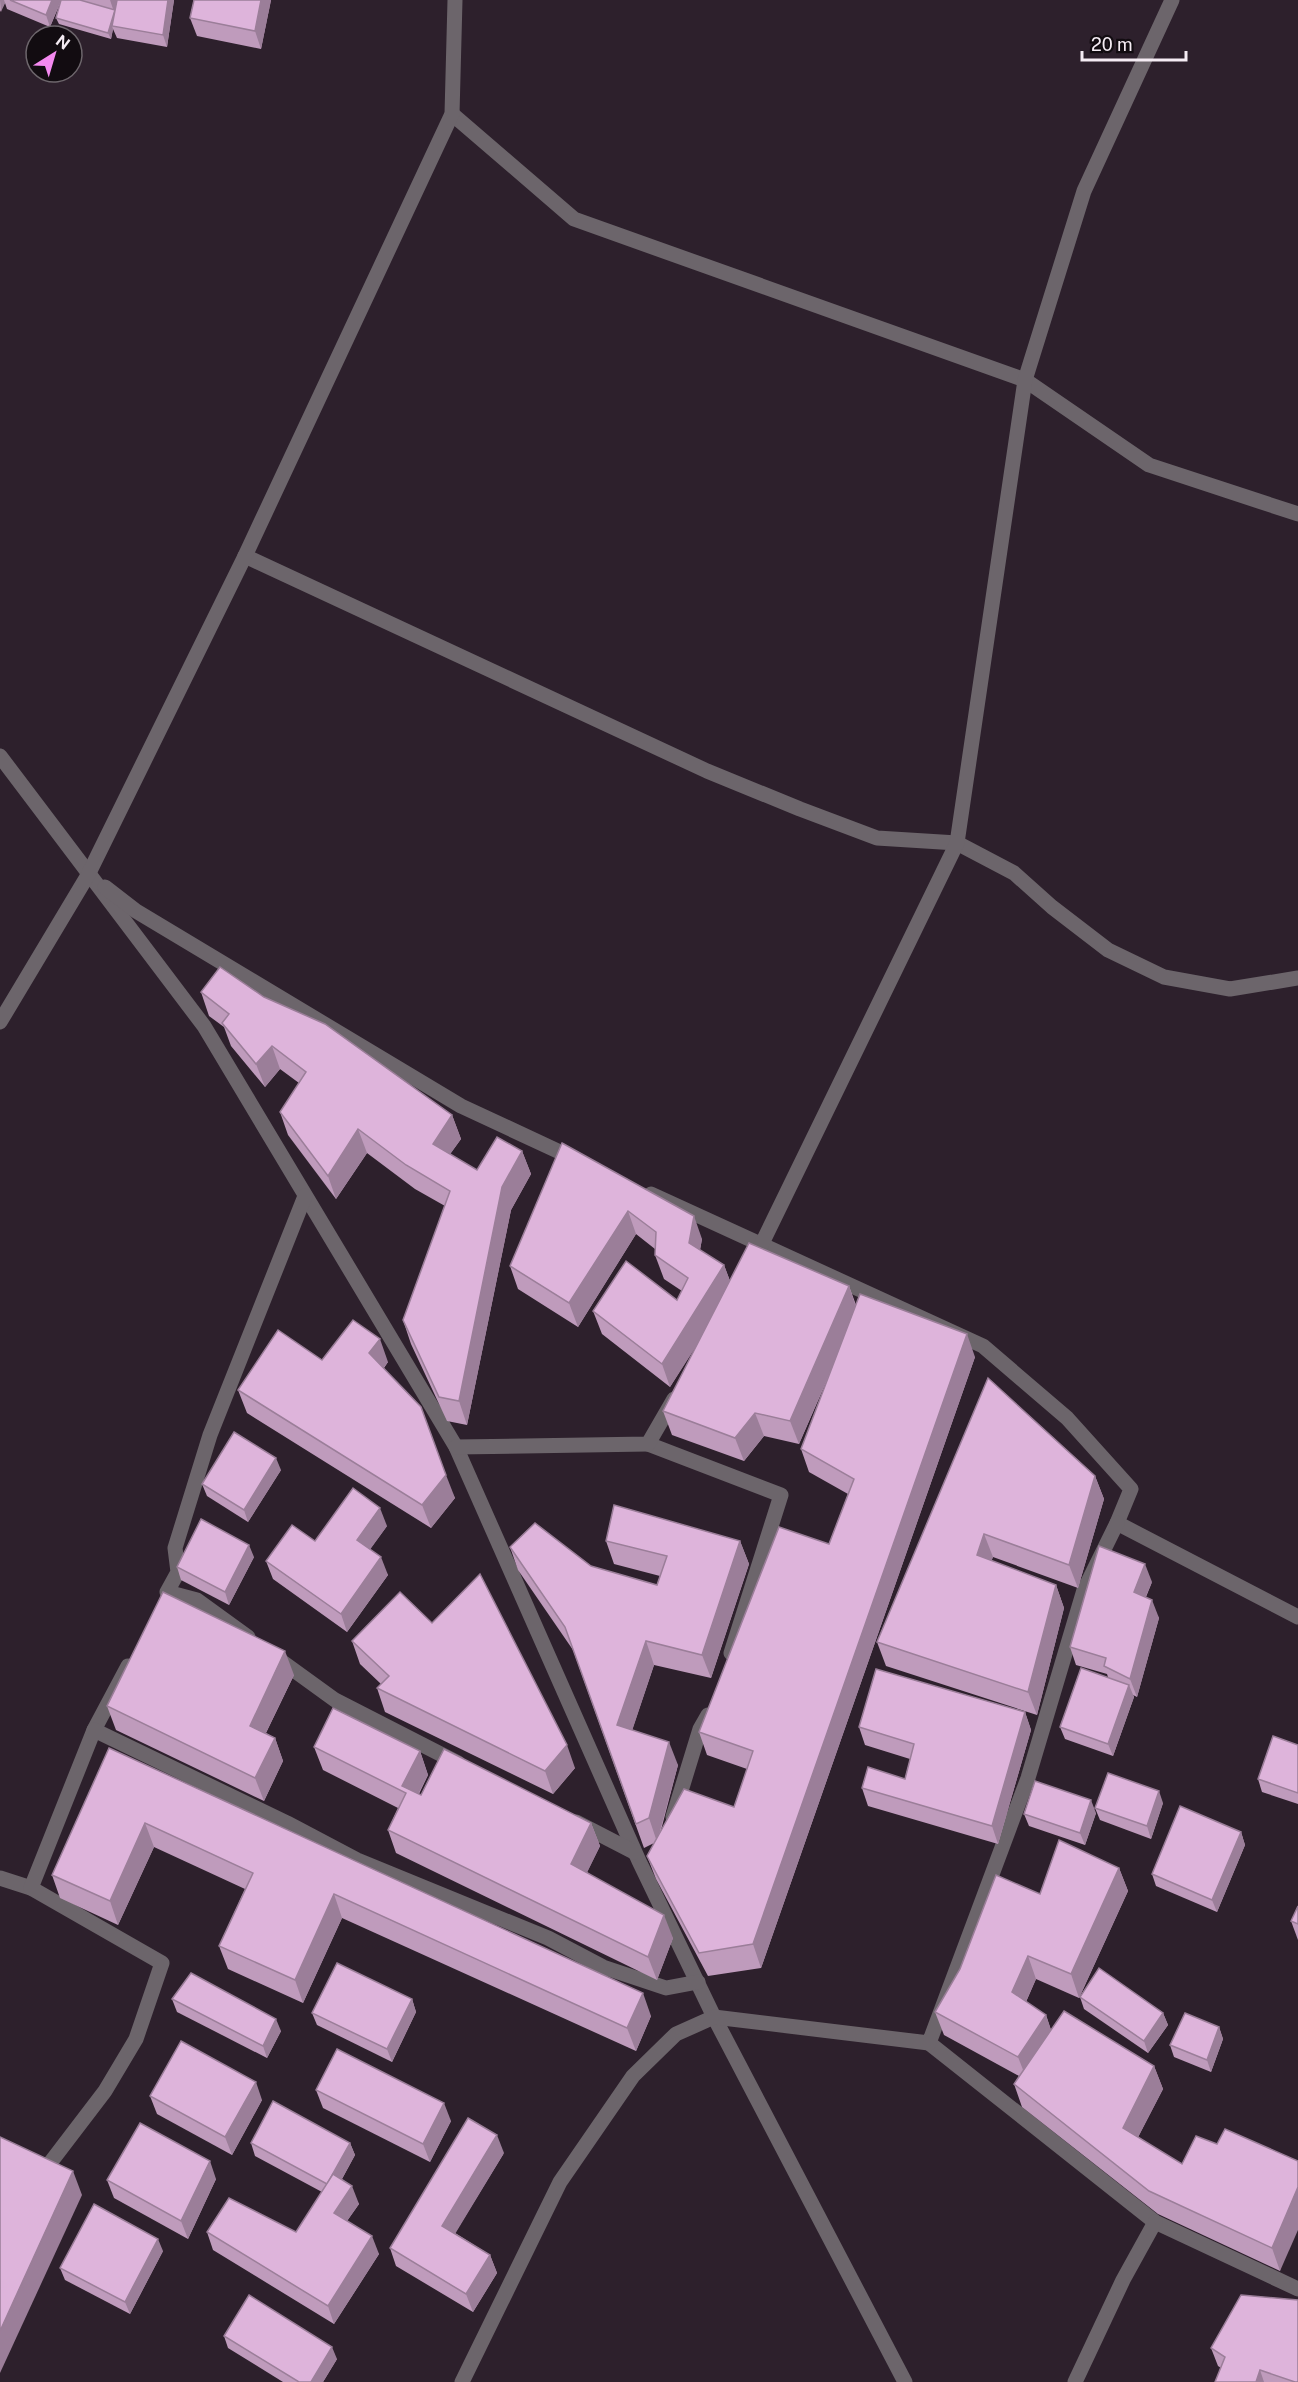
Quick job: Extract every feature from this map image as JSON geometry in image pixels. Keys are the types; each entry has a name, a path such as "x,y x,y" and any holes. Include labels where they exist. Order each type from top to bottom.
{"street":[{"path":"0,1022 88,875 244,556 452,114 455,0"},
{"path":"746,1275 763,1246 957,843 1025,380 1084,191 1172,0"},
{"path":"452,114 574,219 1025,380 1149,465 1298,514"},
{"path":"244,556 707,771 800,809 877,838 957,843 1014,873 1052,908 1108,950 1164,977 1230,989 1298,978"},
{"path":"0,756 204,1026 456,1447 637,1856 714,2017 905,2382"},
{"path":"88,875 136,911 461,1106 590,1166"},
{"path":"634,1186 983,1346 1067,1418 1131,1489 1084,1590 1028,1778 929,2043"},
{"path":"305,1196 210,1435 174,1548 178,1572 165,1596 197,1600 335,1701 467,1768"},
{"path":"648,1444 682,1385"},
{"path":"456,1447 648,1444 781,1495 726,1669"},
{"path":"1117,1523 1298,1617"},
{"path":"31,1888 94,1730 136,1651"},
{"path":"668,1831 700,1729 715,1701"},
{"path":"94,1730 277,1818 357,1860 548,1938 603,1967 666,1988 698,1982"},
{"path":"561,1815 637,1856 654,1850"},
{"path":"0,1878 31,1888 162,1963 136,2039 105,2091 47,2167 0,2148"},
{"path":"462,2382 560,2182 633,2076 676,2034 714,2017 929,2043 1155,2222 1298,2289"},
{"path":"1075,2382 1123,2280 1155,2222"}],"building":[{"path":"10,0 52,0 46,15"},
{"path":"61,0 80,0 115,10 108,33 84,26 84,24 56,18"},
{"path":"117,0 168,0 163,35 112,26"},
{"path":"194,0 261,0 255,31 190,18"},
{"path":"220,967 264,997 325,1024 452,1115 433,1144 477,1170 497,1137 522,1151 502,1187 459,1401 439,1397 403,1320 450,1191 406,1165 358,1129 328,1176 280,1112 306,1072 272,1046 256,1064 222,1023 229,1014 201,992"},
{"path":"562,1143 694,1216 689,1243 724,1265 662,1364 593,1311 626,1261 677,1300 688,1278 655,1255 656,1232 628,1211 569,1303 510,1266"},
{"path":"749,1243 849,1286 790,1421 755,1413 735,1438 663,1411"},
{"path":"860,1294 967,1334 753,1944 699,1953 647,1856 684,1789 734,1807 753,1751 699,1732 779,1527 829,1544 854,1479 801,1449"},
{"path":"353,1320 380,1339 369,1353 421,1407 446,1475 422,1505 238,1390 278,1330 322,1360"},
{"path":"988,1378 1095,1476 1069,1565 984,1534 977,1555 1056,1585 1028,1692 877,1642"},
{"path":"234,1432 276,1458 244,1510 202,1484"},
{"path":"353,1488 380,1508 357,1540 381,1557 341,1614 266,1561 292,1525 315,1541"},
{"path":"614,1505 740,1541 702,1655 646,1641 617,1725 669,1742 649,1818 636,1824 565,1627 510,1547 535,1523 591,1566 657,1585 667,1556 606,1541"},
{"path":"201,1519 249,1545 225,1592 177,1567"},
{"path":"1099,1546 1145,1564 1134,1592 1152,1600 1130,1679 1104,1666 1106,1658 1070,1647"},
{"path":"480,1574 567,1745 545,1771 377,1688 389,1676 352,1641 400,1592 432,1623"},
{"path":"163,1592 285,1651 250,1726 275,1738 255,1778 107,1706"},
{"path":"1081,1668 1129,1685 1108,1744 1060,1727"},
{"path":"876,1669 1025,1712 992,1826 862,1788 868,1767 905,1779 914,1744 859,1727"},
{"path":"333,1708 420,1751 402,1786 421,1795 444,1749 591,1823 571,1864 664,1915 648,1957 388,1830 406,1793 314,1747"},
{"path":"1273,1736 1298,1745 1298,1793 1258,1779"},
{"path":"109,1748 643,1993 627,2028 334,1894 295,1980 219,1946 253,1873 145,1823 110,1901 52,1875"},
{"path":"1108,1773 1159,1791 1147,1826 1095,1808"},
{"path":"1035,1781 1091,1800 1080,1833 1024,1814"},
{"path":"1180,1806 1241,1832 1212,1900 1152,1874"},
{"path":"1059,1840 1119,1868 1071,1974 1028,1956 1012,1992 1046,2015 1018,2057 935,2012 960,1969 996,1875 1040,1894"},
{"path":"1298,1906 1298,1924 1291,1921"},
{"path":"337,1963 412,1999 387,2049 312,2013"},
{"path":"1099,1968 1163,2013 1144,2041 1080,1997"},
{"path":"191,1973 276,2019 263,2046 172,1999"},
{"path":"1064,2011 1154,2066 1123,2128 1182,2164 1196,2136 1217,2144 1225,2129 1298,2161 1298,2187 1272,2248 1149,2191 1014,2084"},
{"path":"1185,2013 1219,2027 1207,2060 1170,2045"},
{"path":"181,2041 256,2082 225,2137 150,2096"},
{"path":"337,2049 444,2103 423,2144 316,2090"},
{"path":"273,2101 350,2143 327,2184 251,2143"},
{"path":"468,2118 497,2135 442,2226 490,2255 466,2294 390,2248"},
{"path":"140,2123 210,2161 181,2221 107,2180"},
{"path":"0,2137 73,2171 0,2331"},
{"path":"333,2174 352,2186 334,2213 372,2236 328,2306 207,2232 229,2198 296,2232"},
{"path":"94,2204 158,2239 125,2302 60,2268"},
{"path":"249,2295 332,2347 311,2382 299,2382 224,2336"},
{"path":"1241,2295 1298,2300 1298,2382 1260,2370 1256,2382 1215,2382 1225,2357 1211,2348"}]}
